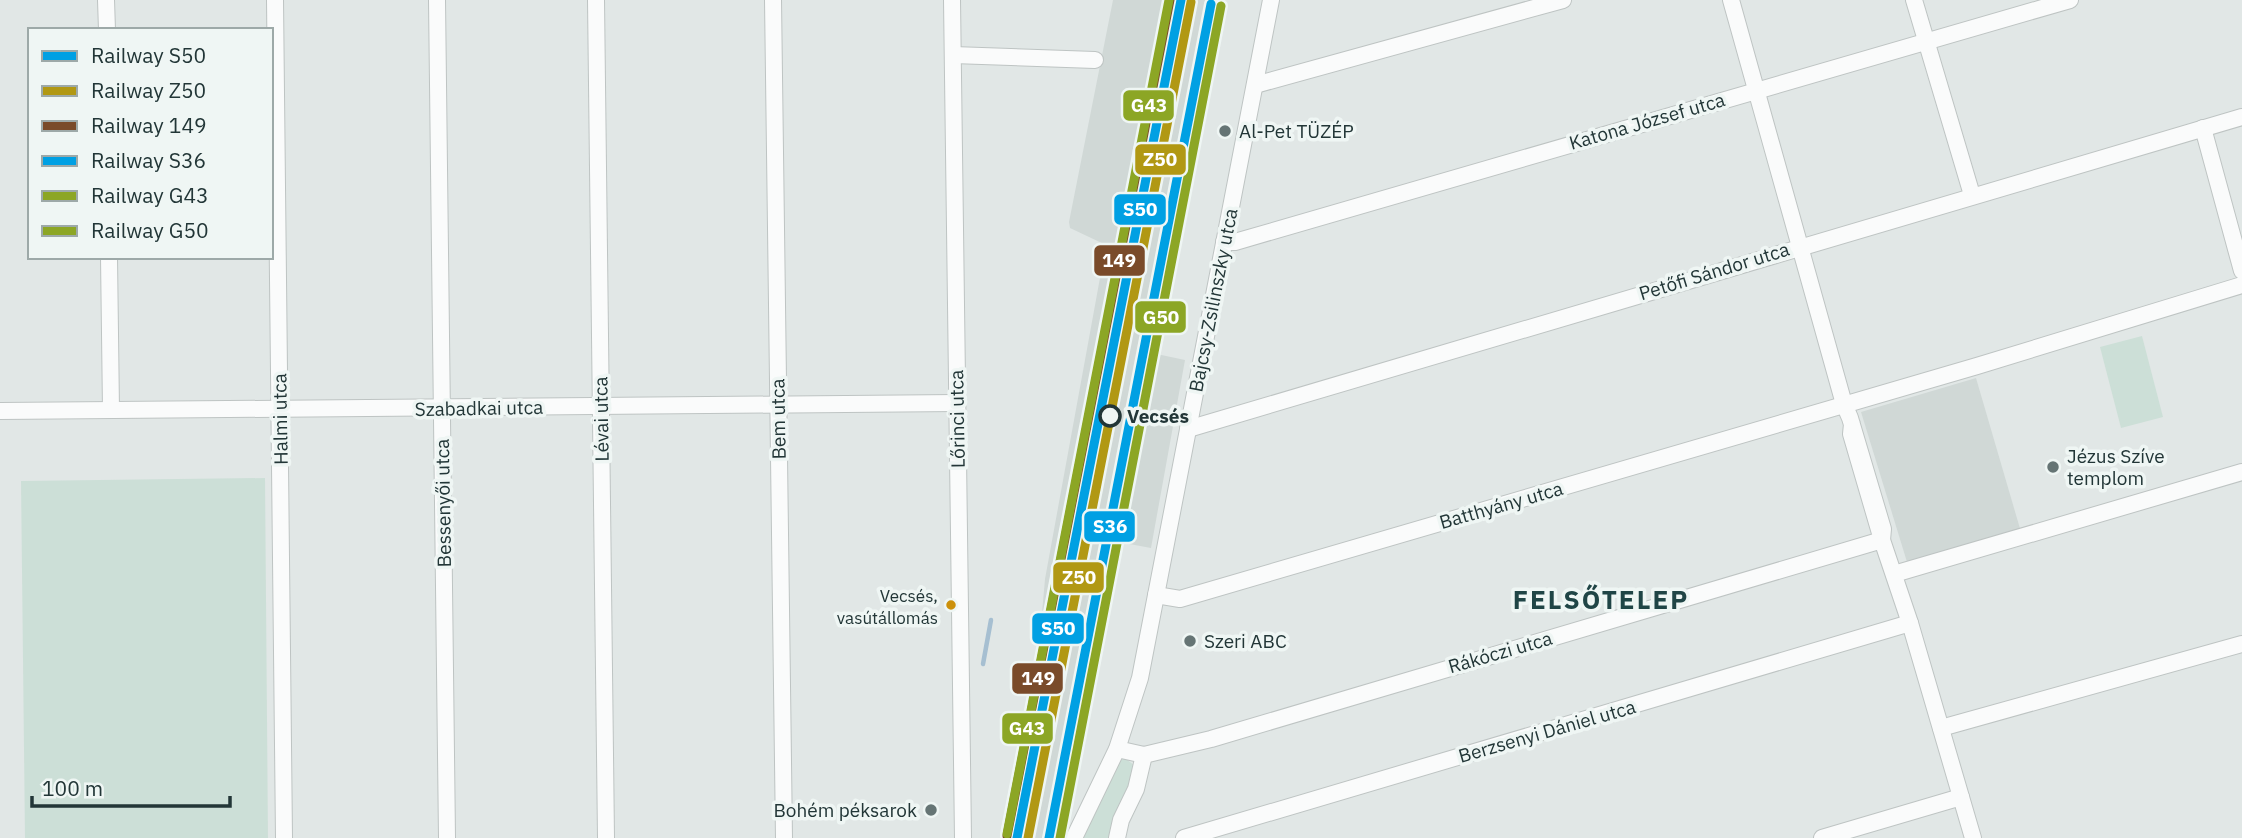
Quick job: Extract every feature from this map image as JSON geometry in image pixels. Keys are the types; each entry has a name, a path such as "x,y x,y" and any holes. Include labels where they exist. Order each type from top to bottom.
{"street":[{"path":"106,0 107,28"},
{"name":"Halmi utca","path":"275,0 284,838"},
{"name":"Bessenyői utca","path":"437,0 447,838"},
{"name":"Lévai utca","path":"596,0 606,838"},
{"name":"Bem utca","path":"773,0 784,838"},
{"name":"Lőrinci utca","path":"952,0 963,838"},
{"name":"Bajcsy-Zsilinszky utca","path":"1074,838 1117,749 1135,699 1271,0"},
{"path":"1255,85 1563,0"},
{"path":"1731,0 1844,404 1852,424 1851,434 1973,838"},
{"path":"1913,0 1972,195"},
{"name":"Katona József utca","path":"1224,242 1235,242 2070,0"},
{"path":"953,55 1095,60"},
{"name":"Petőfi Sándor utca","path":"1188,429 1800,245 2242,117"},
{"path":"2203,128 2242,271"},
{"path":"109,259 111,410"},
{"name":"Batthyány utca","path":"1156,595 1180,599 2242,285"},
{"name":"Szabadkai utca","path":"0,411 957,403"},
{"path":"1894,574 2242,472"},
{"name":"Rákóczi utca","path":"1117,749 1144,755 1211,738 1882,540"},
{"name":"Berzsenyi Dániel utca","path":"1184,838 1910,623"},
{"path":"1941,728 2242,644"},
{"path":"1117,838 1121,820 1136,789 1144,755"},
{"path":"1822,838 1961,797"}],"shaded area":[{"path":"1113,0 1213,0 1176,195 1182,200 1152,353 1185,360 1151,548 1124,543 1110,518 1047,838 1006,838 1036,681 1045,579 1106,245 1070,228 1069,222"},
{"path":"1976,378 2021,532 1907,562 1861,412"}],"green space":[{"path":"2142,336 2163,417 2121,428 2100,347"},
{"path":"265,478 268,838 25,838 21,481"},
{"path":"1125,758 1135,766 1112,838 1082,838 1117,762"}],"waterway":[{"path":"983,664 991,620"}],"rail line":[{"name":"G43","path":"1007,834 1169,0"},
{"name":"149","path":"1007,836 1170,0"},
{"name":"S50","path":"1017,838 1181,0"},
{"name":"Z50","path":"1028,838 1191,2"},
{"name":"S36","path":"1049,838 1211,4"},
{"name":"G50","path":"1060,838 1221,6"}],"place":[{"name":"Al-Pet TÜZÉP","path":"1225,131"},
{"name":"Vecsés","path":"1110,416"},
{"name":"Jézus Szíve templom","path":"2053,467"},
{"name":"Vecsés, vasútállomás","path":"951,605"},
{"name":"Szeri ABC","path":"1190,641"},
{"name":"Bohém péksarok","path":"931,810"}],"district":[{"name":"FELSŐTELEP","path":"1601,600"}]}
